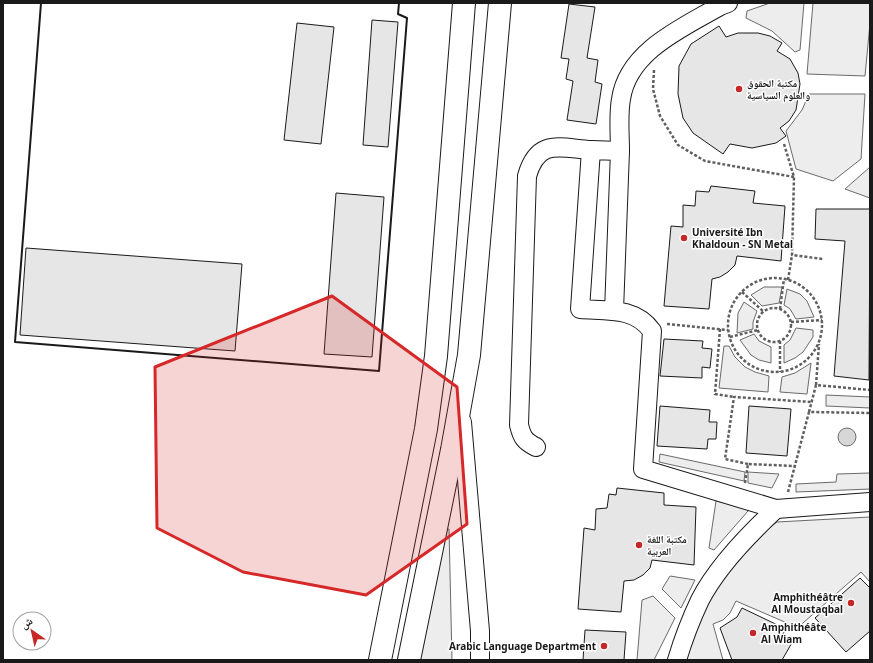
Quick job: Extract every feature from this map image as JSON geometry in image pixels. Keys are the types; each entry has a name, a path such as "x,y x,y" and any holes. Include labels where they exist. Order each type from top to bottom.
{"highway":[{"path":"380,660 426,429 436,356 464,3"},
{"path":"409,660 469,355 500,3"}],"lane":[{"path":"614,311 621,99 628,74 638,60 662,42 720,6 728,3"},
{"path":"536,446 527,443 522,438 519,425 526,176 531,162 538,152 548,148 620,151"},
{"path":"591,150 580,309 631,313 645,321 652,331 643,469 780,509 870,502"},
{"path":"460,405 479,623 480,660"},
{"path":"677,660 700,600 725,564 750,534 780,509"}],"path":[{"path":"662,42 655,61 653,89 660,116 678,145 705,161 794,177"},
{"path":"784,144 794,177 792,255 788,280"},
{"path":"792,255 823,259"},
{"path":"780,509 794,466 816,386 822,320 820,310 809,292 801,285 788,280 770,278 760,281 742,292 731,310 728,330 735,350 750,365 770,372 791,370 804,362 815,350 820,341"},
{"path":"780,309 784,280"},
{"path":"742,292 764,312"},
{"path":"769,309 780,309 789,317 791,322 788,334 780,341 763,338 758,330 758,322 764,312 769,309"},
{"path":"791,322 822,320"},
{"path":"645,321 728,330"},
{"path":"720,329 715,394 734,397 812,402"},
{"path":"730,337 758,330"},
{"path":"780,341 780,372"},
{"path":"816,386 870,390"},
{"path":"734,397 725,459 748,464 794,466"},
{"path":"809,412 870,413"},
{"path":"743,499 748,464"}],"highlighted area":[{"path":"332,296 457,387 467,524 366,595 243,572 157,528 155,367"}],"shaded area":[{"path":"770,3 804,3 800,50 795,52 772,31 746,18 747,11"},
{"path":"813,3 870,3 870,23 865,76 807,74"},
{"path":"809,94 865,94 861,159 833,181 796,169 786,131 802,110"},
{"path":"870,167 870,198 845,189"},
{"path":"764,287 782,287 779,303 762,306 751,295"},
{"path":"787,289 800,294 807,301 814,317 796,319 790,309 784,305"},
{"path":"744,302 757,311 753,322 753,329 737,333 738,313"},
{"path":"796,328 813,330 813,337 803,352 784,363 784,345 790,340"},
{"path":"754,334 759,341 771,347 771,363 759,360 751,355 740,340"},
{"path":"724,346 729,346 735,357 745,367 769,376 768,392 719,388"},
{"path":"811,363 807,394 780,392 782,377 795,373"},
{"path":"826,395 870,397 870,408 826,406"},
{"path":"847,428 853,431 856,437 853,443 847,446 841,443 838,437 841,431"},
{"path":"660,454 745,472 744,481 659,462"},
{"path":"748,472 779,474 772,488 748,483"},
{"path":"870,473 870,489 796,492 796,484 836,482 837,474"},
{"path":"716,501 748,508 748,511 714,550 709,548"},
{"path":"870,517 870,582 861,572 795,630 787,623 736,601 730,613 723,620 713,624 723,660 686,660 695,627 724,575 754,539 777,522"},
{"path":"446,529 449,529 452,660 419,660"},
{"path":"670,576 695,580 681,608 662,589"},
{"path":"653,596 675,618 654,660 637,660 642,600"}],"building":[{"path":"569,4 595,7 587,58 598,60 595,82 602,84 596,124 567,120 573,81 566,79 569,59 561,58"},
{"path":"372,20 398,22 388,147 363,145"},
{"path":"297,23 334,27 321,144 284,140"},
{"name":"مكتبة الحقوق والعلوم السياسية","path":"719,26 726,37 738,33 758,33 770,36 782,43 777,51 790,59 798,73 800,84 796,110 789,121 780,128 786,136 776,143 752,148 730,144 723,154 693,133 683,118 678,94 679,66 691,44"},
{"path":"711,186 755,191 753,203 785,206 781,261 737,256 735,265 728,272 720,277 712,279 709,309 664,306 671,226 683,227 683,205 695,206 696,191 709,192"},
{"path":"336,193 384,197 372,357 324,354"},
{"path":"816,209 870,209 869,380 834,376 845,241 815,239"},
{"path":"26,248 242,264 235,351 20,335"},
{"path":"664,339 703,341 702,348 712,349 710,368 702,367 702,378 660,376"},
{"path":"660,406 710,410 709,422 717,422 716,439 708,439 707,449 657,446"},
{"path":"749,406 791,409 787,456 746,453"},
{"name":"مكتبة اللغة العربية","path":"617,488 664,493 664,505 696,507 694,565 652,560 650,568 643,575 634,580 624,581 621,612 578,609 584,528 595,530 596,509 607,508 609,494 616,495"},
{"name":"Amphithéâtre Al Moustaqbal","path":"860,578 870,588 870,631 846,652 815,618"},
{"name":"Amphithéâte Al Wiam","path":"742,608 786,629 781,637 793,641 782,660 732,660 720,628 737,617"},
{"name":"Arabic Language Department","path":"585,630 626,632 624,660 583,660"}],"wall":[{"path":"41,3 15,342 379,371 407,18 398,14 399,3"}],"place":[{"name":"مكتبة الحقوق والعلوم السياسية","path":"739,89"},
{"name":"Université Ibn Khaldoun - SN Metal","path":"684,238"},
{"name":"مكتبة اللغة العربية","path":"639,545"},
{"name":"Amphithéâtre Al Moustaqbal","path":"851,603"},
{"name":"Amphithéâte Al Wiam","path":"753,633"},
{"name":"Arabic Language Department","path":"604,646"}]}
